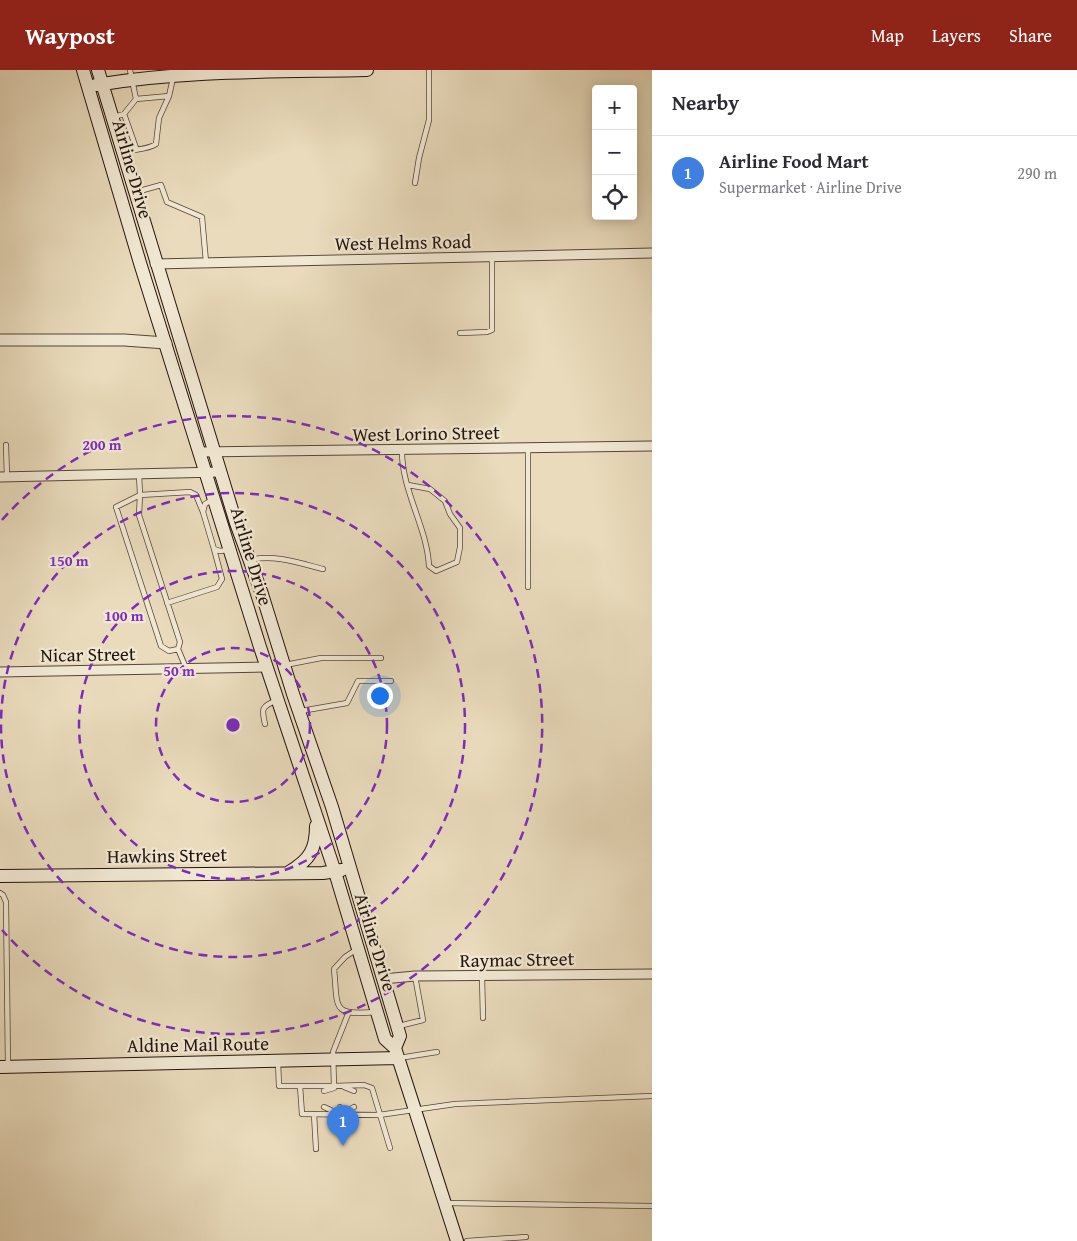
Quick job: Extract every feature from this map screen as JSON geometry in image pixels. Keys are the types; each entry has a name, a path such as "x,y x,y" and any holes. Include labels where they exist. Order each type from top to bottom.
{"main road":[{"name":"Airline Drive","path":"83,70 266,667 336,872 385,1039 396,1053 457,1241"},
{"name":"Airline Drive","path":"98,70 102,84 118,116 123,153 155,264 248,560 262,594 384,979 400,1036 396,1053"},
{"path":"89,87 132,74 367,70"},
{"path":"289,872 309,856 316,843 316,812"},
{"name":"Hawkins Street","path":"0,876 336,872 350,868"},
{"name":"Aldine Mail Route","path":"4,1067 332,1060 396,1053"}],"street":[{"name":"West Helms Road","path":"155,264 652,253"},
{"path":"0,340 124,340 166,343"},
{"name":"West Lorino Street","path":"200,452 652,446"},
{"path":"3,477 220,472"},
{"name":"Nicar Street","path":"0,672 266,667"},
{"name":"Raymac Street","path":"384,979 415,976 652,974"}],"lane":[{"path":"415,183 418,158 429,120 429,70"},
{"path":"123,153 136,148 150,148 156,144 159,118 169,96 174,72"},
{"path":"132,74 136,99"},
{"path":"136,148 118,116 136,99 169,96"},
{"path":"134,192 161,185 168,202 202,217 206,262"},
{"path":"460,333 487,332 492,330 492,256"},
{"path":"3,477 6,445"},
{"path":"528,448 528,587"},
{"path":"402,450 401,463 408,485 426,541 429,566 436,571 445,569 457,562 460,547 460,528 450,514 445,501 430,489 408,485"},
{"path":"139,474 139,514 180,642 178,649 186,668"},
{"path":"167,603 217,587 222,579 203,512 196,495 190,492 140,495 116,508 161,646 169,651 178,649"},
{"path":"203,512 205,504 214,499"},
{"path":"214,549 220,551 230,550"},
{"path":"248,560 262,557 293,561 322,569"},
{"path":"284,665 295,665 321,658 380,658"},
{"path":"299,712 347,702 358,681 391,681"},
{"path":"264,724 263,707 278,700"},
{"path":"0,893 6,902 4,1067"},
{"path":"358,948 345,957 334,969 337,1000 340,1009 348,1014 378,1012"},
{"path":"397,1026 423,1020 415,976"},
{"path":"482,976 483,1018"},
{"path":"334,1086 332,1060 337,1040 348,1014"},
{"path":"396,1053 437,1052"},
{"path":"278,1061 279,1086 334,1086 354,1091"},
{"path":"324,1091 364,1085 372,1088 390,1148"},
{"path":"300,1086 302,1114 379,1115 414,1109 540,1099 652,1096"},
{"path":"324,1107 340,1115"},
{"path":"340,1107 340,1115"},
{"path":"340,1115 354,1107"},
{"path":"314,1114 316,1149"},
{"path":"445,1203 652,1206"},
{"path":"467,1241 526,1237"}],"place":[{"name":"Airline Food Mart","path":"343,1146"}]}
